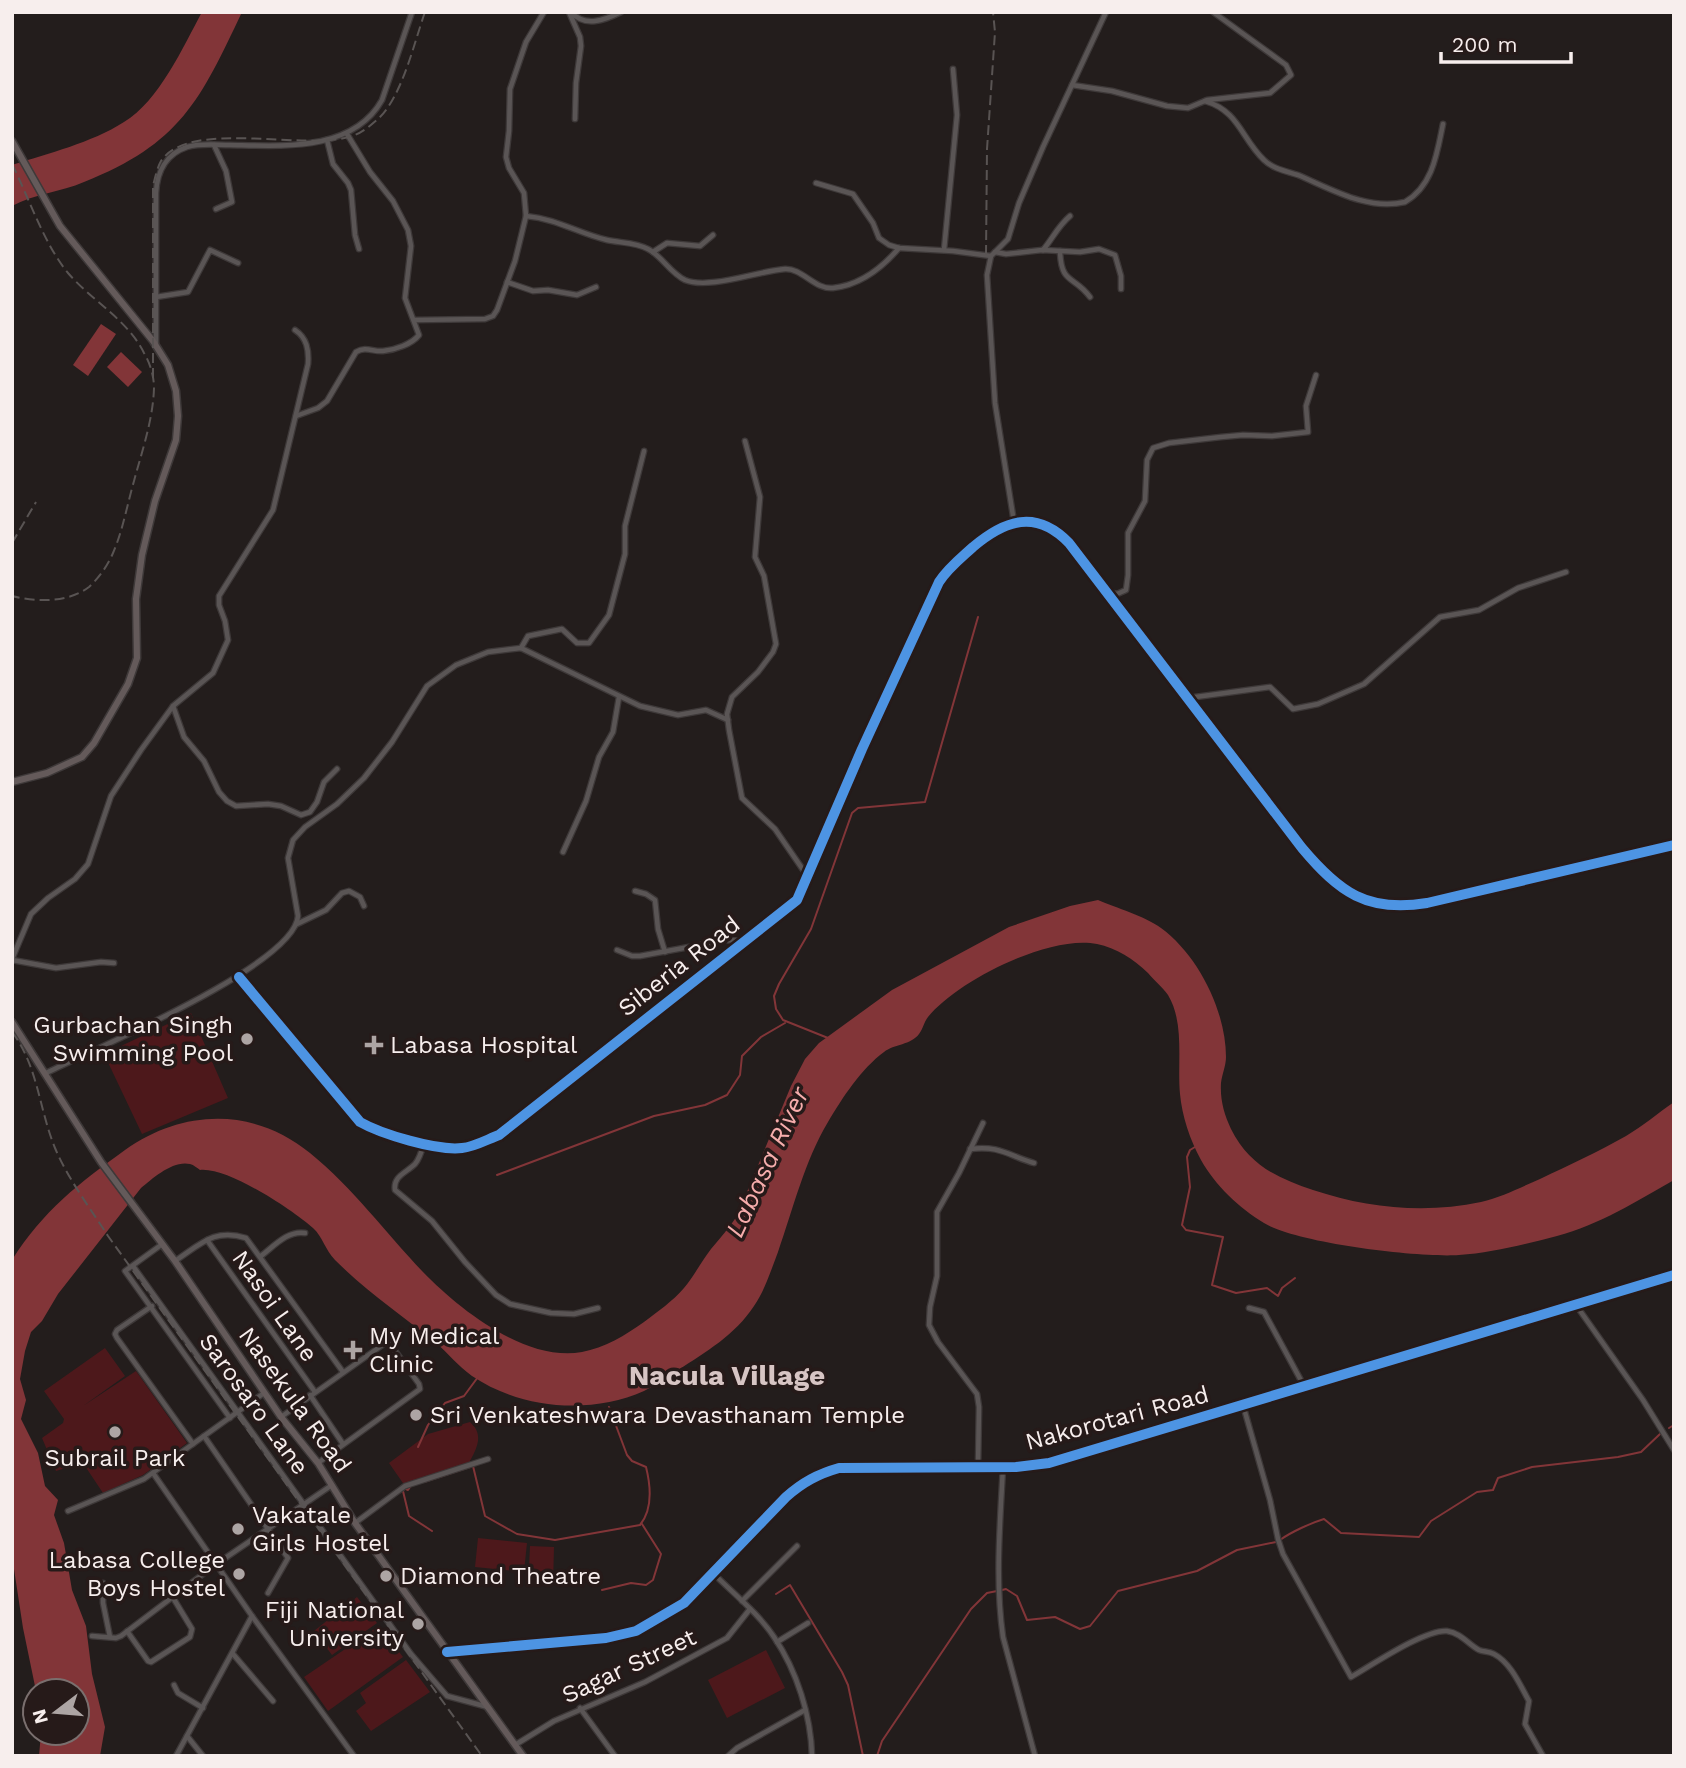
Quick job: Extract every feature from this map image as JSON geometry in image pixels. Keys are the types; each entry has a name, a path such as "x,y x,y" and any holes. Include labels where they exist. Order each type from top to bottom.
{"main road":[{"path":"12,141 67,236 156,345 173,376 178,407 178,426 173,451 155,500 137,584 139,644 134,670 94,743 82,757 47,773 12,782"},
{"name":"Nasekula Road","path":"12,1022 101,1162 174,1261 281,1418 318,1463 355,1523 523,1756"},
{"name":"Nakorotari Road","path":"447,1652 623,1635 636,1631 684,1604 786,1497 814,1476 839,1468 1032,1466 1060,1460 1674,1275"}],"street":[{"path":"156,345 156,193 159,171 173,155 184,148 202,144 269,146 327,140 347,134 366,122 382,100 412,12"},
{"path":"414,320 493,316 497,310 515,261 526,216 524,193 506,158 510,89 530,34 544,12"},
{"path":"570,12 588,22 600,21 621,12"},
{"path":"570,12 581,46 575,119"},
{"path":"1106,12 1019,203 1008,239 993,254 987,275 995,402 1014,522 1037,524 1063,536 1255,789 1325,875 1357,897 1409,906 1674,845"},
{"path":"1072,85 1188,108 1204,101 1270,93 1292,75 1286,65 1213,12"},
{"path":"944,250 957,115 953,69"},
{"path":"1204,101 1219,106 1234,118 1254,149 1271,166 1334,192 1371,203 1405,202 1425,185 1436,159 1443,124"},
{"path":"295,417 318,408 327,401 356,352 362,348 383,351 415,340 419,333 405,291 411,246 408,230 393,201 370,172 347,134"},
{"path":"327,140 333,164 351,190 359,249"},
{"path":"214,145 226,172 232,202 216,209"},
{"path":"816,183 853,194 873,223 879,238 899,248 993,254 1042,250 1080,252 1099,249 1111,252 1117,260 1121,289"},
{"path":"526,216 553,220 605,239 642,247 653,252 685,280 697,282 789,269 825,288 834,288 877,272 899,248"},
{"path":"1042,250 1051,241 1060,224 1070,216"},
{"path":"653,252 667,243 700,246 713,235"},
{"path":"156,297 188,292 210,250 238,263"},
{"path":"1060,251 1064,275 1090,297"},
{"path":"507,282 533,290 577,295 596,287"},
{"path":"114,963 56,968 12,959 31,914 75,879 88,864 111,796 173,706 209,677 225,648 228,632 219,605 219,596 273,510 295,417 309,351 303,337 295,330"},
{"path":"1107,592 1117,594 1126,590 1128,533 1145,501 1147,460 1153,448 1169,443 1221,437 1308,432 1306,406 1316,375"},
{"path":"745,441 760,497 755,557 764,576 776,644 758,672 732,696 728,720 742,798 775,829 808,877"},
{"path":"521,648 528,636 562,629 577,643 584,645 589,643 604,625 619,584 625,554 625,526 644,451"},
{"name":"Siberia Road","path":"239,977 360,1122 372,1129 424,1143 462,1148 499,1135 797,900 862,749 939,582 952,565 985,537 1014,522"},
{"path":"1188,698 1270,687 1293,709 1318,704 1364,684 1440,617 1479,610 1518,588 1566,572"},
{"path":"297,924 297,904 288,858 293,840 364,778 392,741 427,686 456,665 488,652 521,648 619,697 666,713 678,715 706,710 728,720"},
{"path":"563,852 586,801 598,757 613,732 619,697"},
{"path":"173,706 184,737 204,761 219,792 236,806 268,804 281,806 301,815 310,812 317,802 324,782 337,769"},
{"path":"46,1073 239,977 297,924 326,910 342,893 349,891 360,897 364,906"},
{"path":"635,891 655,900 658,929 665,952"},
{"path":"617,950 632,956 727,940 744,941"},
{"path":"978,1466 977,1394 937,1342 929,1325 937,1276 937,1212 983,1123"},
{"path":"424,1143 415,1164 397,1179 395,1190 432,1221 496,1295 510,1304 551,1313 574,1314 598,1308"},
{"path":"970,1149 1001,1149 1034,1163"},
{"path":"174,1261 218,1235 229,1233 246,1238 343,1372"},
{"path":"261,1256 289,1235 305,1233"},
{"name":"Nasoi Lane","path":"207,1240 343,1444"},
{"path":"161,1245 125,1271 230,1418"},
{"name":"Sarosaro Lane","path":"133,1266 411,1654 447,1696 489,1707"},
{"path":"1576,1305 1643,1400 1674,1450"},
{"path":"152,1306 117,1330 117,1338 193,1444"},
{"path":"1250,1308 1264,1312 1304,1387"},
{"path":"281,1418 388,1341 420,1389 318,1463"},
{"path":"68,1511 137,1483 264,1393"},
{"path":"1243,1405 1283,1554 1351,1677 1433,1632 1452,1632 1465,1638 1480,1651 1492,1652 1502,1659 1511,1671 1529,1701 1525,1724 1543,1756"},
{"path":"204,1436 289,1558 268,1593"},
{"path":"355,1523 405,1486 488,1459"},
{"path":"1003,1467 998,1594 1003,1637 1035,1756"},
{"path":"153,1473 215,1565 354,1756"},
{"path":"92,1636 116,1638 332,1484"},
{"path":"742,1601 797,1546"},
{"path":"714,1574 750,1609 777,1642 801,1693 812,1756"},
{"path":"103,1583 103,1603 110,1637"},
{"path":"127,1631 151,1662 190,1637 192,1629 172,1596"},
{"name":"Sagar Street","path":"515,1745 580,1708 645,1682 727,1638 750,1609"},
{"path":"176,1756 252,1616"},
{"path":"777,1642 808,1623"},
{"path":"233,1654 273,1701"},
{"path":"174,1685 178,1693 203,1708"},
{"path":"580,1708 615,1756"},
{"path":"728,1756 737,1748 805,1710"},
{"path":"187,1735 203,1756"}],"shaded area":[{"path":"191,1013 228,1098 142,1134 104,1054"},
{"name":"Subrail Park","path":"105,1348 125,1376 83,1406 136,1371 187,1443 143,1475 103,1493 83,1463 56,1471 42,1438 63,1423 64,1419 44,1391"},
{"path":"470,1422 475,1427 478,1438 467,1467 405,1486 389,1463 428,1434"},
{"path":"478,1538 527,1543 524,1572 475,1567"},
{"path":"530,1546 554,1547 553,1586 528,1585"},
{"path":"357,1597 377,1623 332,1655 314,1631"},
{"path":"379,1626 403,1657 328,1711 304,1677"},
{"path":"766,1650 785,1688 727,1718 708,1680"},
{"path":"406,1660 430,1692 371,1731 356,1711 366,1703 360,1693"}],"water":[{"path":"202,12 242,12 199,95 165,135 117,167 75,185 12,206 12,165 98,136 137,113 169,72"},
{"path":"101,324 116,334 88,376 73,365"},
{"path":"121,352 142,372 128,387 107,367"},
{"name":"Labasa River","path":"1098,900 1139,916 1161,928 1187,953 1207,985 1221,1021 1226,1060 1221,1089 1226,1118 1246,1152 1276,1175 1333,1196 1375,1205 1417,1208 1460,1206 1481,1202 1519,1188 1605,1148 1674,1102 1674,1180 1588,1226 1521,1245 1471,1254 1416,1254 1358,1248 1280,1230 1255,1217 1228,1195 1213,1178 1197,1152 1183,1111 1179,1082 1177,1018 1166,992 1137,963 1111,948 1077,943 1055,946 1006,963 960,989 928,1017 916,1038 884,1052 860,1075 820,1137 806,1168 765,1287 738,1326 709,1349 644,1391 623,1399 579,1406 534,1402 512,1396 472,1376 435,1342 347,1271 332,1256 316,1232 290,1210 226,1175 200,1170 190,1164 177,1165 141,1188 58,1294 42,1321 31,1332 25,1351 20,1379 26,1400 21,1419 38,1453 45,1486 58,1500 54,1515 64,1543 72,1590 86,1626 92,1674 105,1727 100,1756 39,1756 40,1747 91,1747 91,1677 33,1677 23,1628 12,1556 12,1260 49,1212 77,1186 147,1136 170,1127 218,1119 266,1127 288,1138 326,1167 355,1195 423,1272 475,1317 517,1341 539,1349 561,1353 590,1350 637,1327 670,1302 688,1283 737,1216 791,1086 805,1059 819,1043 892,990 1009,927 1070,906"}],"waterway":[{"path":"828,1038 783,1020 776,1009 774,996 811,929 852,813 858,808 925,802 978,617"},
{"path":"497,1175 654,1116 705,1105 727,1095 740,1075 742,1056 761,1037 785,1023"},
{"path":"1195,1147 1187,1157 1190,1187 1182,1225 1186,1230 1223,1237 1212,1285 1236,1293 1267,1288 1278,1296 1282,1288 1295,1278"},
{"path":"418,1447 428,1425 445,1403 464,1396 478,1377"},
{"path":"424,1482 473,1466 485,1516 517,1534 555,1540 640,1525 650,1498 646,1467 632,1461 627,1455 609,1407"},
{"path":"1669,1428 1674,1425"},
{"path":"1280,1540 1324,1519 1341,1533 1419,1537 1431,1521 1477,1492 1493,1490 1498,1478 1532,1467 1641,1452 1660,1434"},
{"path":"410,1487 408,1490 404,1488 403,1491 409,1516 432,1531"},
{"path":"602,1590 631,1583 646,1585 653,1580 661,1554 642,1524"},
{"path":"1002,1590 1006,1589 1017,1596 1027,1620 1055,1617 1080,1629 1090,1626 1118,1591 1197,1571 1237,1550 1276,1542"},
{"path":"776,1594 790,1585 842,1672 848,1685 863,1756"},
{"path":"877,1756 882,1741 971,1609 987,1593 997,1591"}],"railway":[{"path":"153,378 153,186 161,161 176,148 196,141 222,138 331,140 359,133 378,119 394,97 401,84 425,12"},
{"path":"986,255 987,149 995,32 993,12"},
{"path":"12,164 44,235 59,261 77,283 129,330 150,365 154,388 149,424 122,526 113,553 103,571 89,587 71,596 41,600 12,596"},
{"path":"12,543 36,502"},
{"path":"12,1032 33,1073 55,1148 80,1193 108,1236 482,1756"}],"cycle path":[{"path":"239,977 360,1122 381,1132 438,1147 462,1148 499,1135 797,900 862,749 939,582 955,563 985,538 997,530 1021,522 1045,525 1069,543 1302,848 1329,877 1356,896 1387,905 1427,903 1674,845"},
{"path":"447,1652 606,1638 636,1631 684,1603 792,1492 811,1479 839,1468 1016,1467 1049,1463 1674,1275"}],"place":[{"name":"Gurbachan Singh Swimming Pool","path":"247,1039"},
{"name":"Labasa Hospital","path":"374,1045"},
{"name":"My Medical Clinic","path":"353,1350"},
{"name":"Sri Venkateshwara Devasthanam Temple","path":"416,1415"},
{"name":"Subrail Park","path":"115,1432"},
{"name":"Vakatale Girls Hostel","path":"238,1529"},
{"name":"Labasa College Boys Hostel","path":"239,1574"},
{"name":"Diamond Theatre","path":"386,1576"},
{"name":"Fiji National University","path":"418,1624"}],"district":[{"name":"Nacula Village","path":"727,1375"}]}
